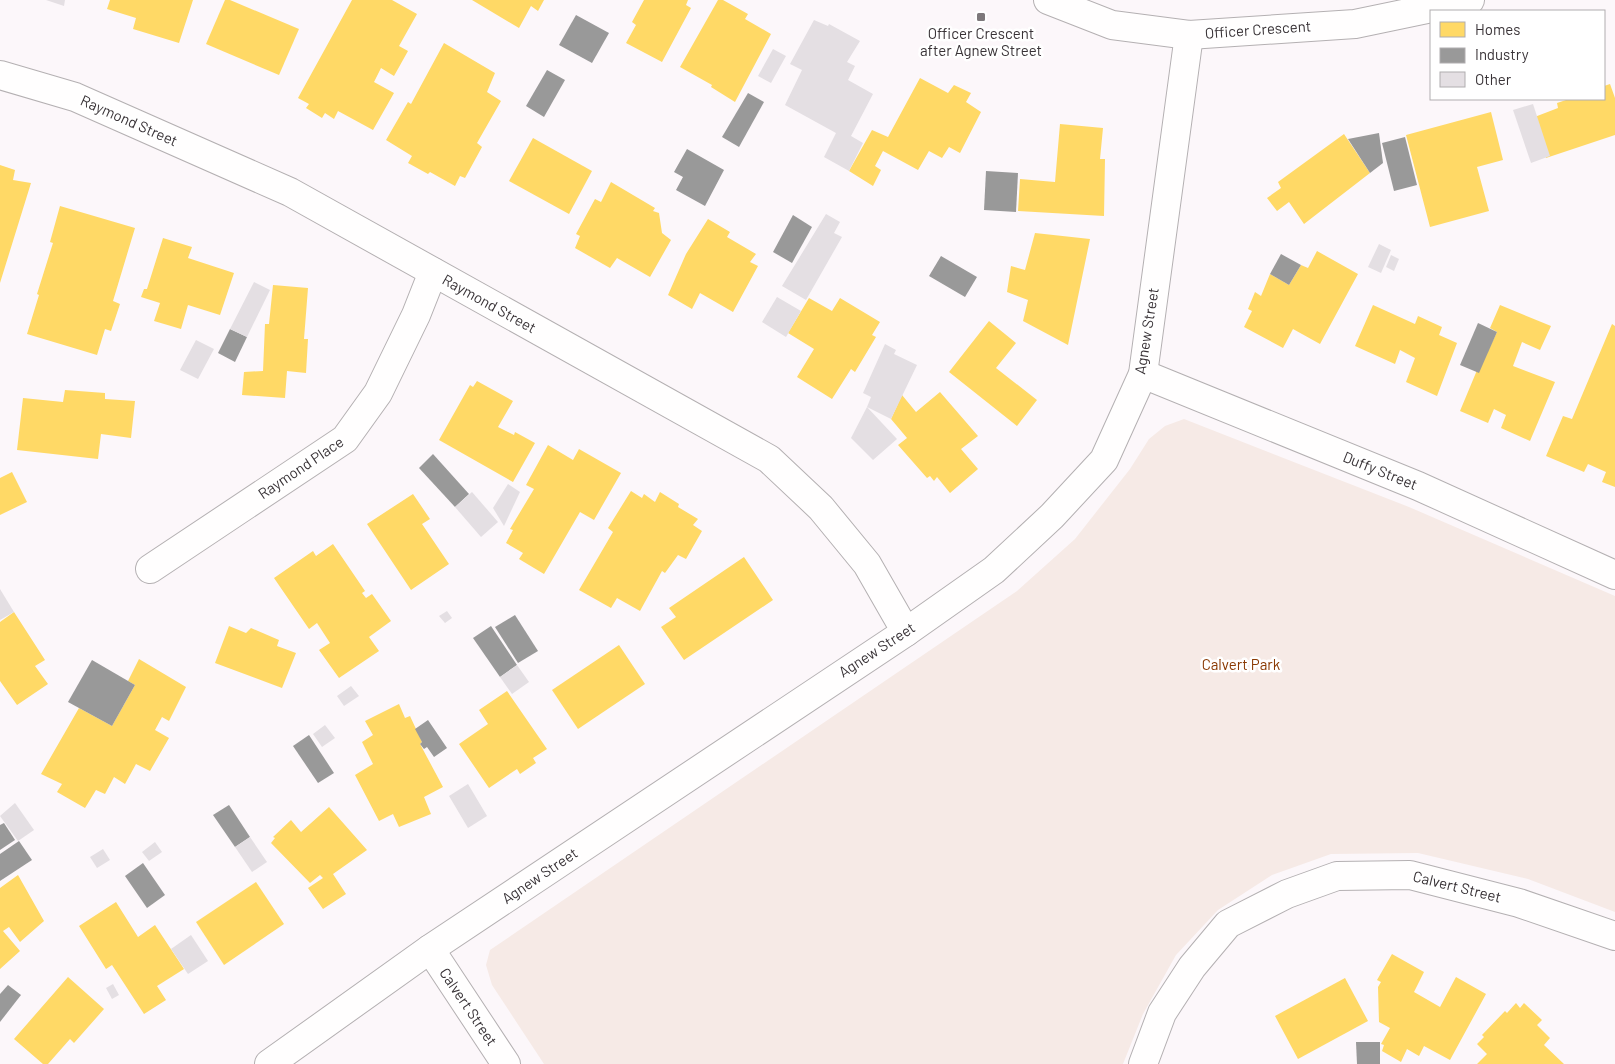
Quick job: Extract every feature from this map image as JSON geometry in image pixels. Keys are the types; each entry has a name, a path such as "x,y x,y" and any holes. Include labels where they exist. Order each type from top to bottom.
{"street":[{"name":"Officer Crescent","path":"1048,0 1112,25 1189,35 1355,24 1470,0"},
{"name":"Agnew Street","path":"269,1064 430,949 906,632 994,570 1052,516 1104,460 1142,374 1189,35"},
{"name":"Raymond Street","path":"0,75 75,97 290,192 769,459 822,508 867,564 906,632"},
{"name":"Raymond Place","path":"150,569 345,439 378,393 416,315 433,272"},
{"name":"Duffy Street","path":"1142,374 1418,486 1615,575"},
{"name":"Calvert Street","path":"1143,1064 1162,1013 1192,967 1228,924 1287,894 1337,876 1410,875 1519,903 1615,936"},
{"name":"Calvert Street","path":"430,949 506,1064"}],"green space":[{"name":"Calvert Park","path":"1184,419 1409,507 1615,596 1615,912 1528,879 1418,853 1331,854 1272,875 1218,910 1176,955 1143,1014 1123,1064 544,1064 492,985 486,965 490,950 1017,591 1075,539 1130,469 1149,439 1165,426"}],"building: Homes":[{"path":"110,0 193,0 179,43 133,29 136,18 107,9"},
{"path":"225,0 230,0 299,29 279,75 206,44"},
{"path":"352,0 392,0 417,14 399,46 408,51 394,76 381,68 374,82 394,93 373,130 338,111 334,119 325,113 322,118 306,108 309,104 298,98"},
{"path":"472,0 544,0 538,11 531,6 519,28"},
{"path":"644,0 688,0 686,5 691,8 662,62 626,43 636,25 632,22"},
{"path":"718,0 723,0 748,14 745,19 771,34 735,102 711,87 712,85 680,67"},
{"path":"444,43 495,73 487,92 501,101 477,143 482,147 465,178 460,176 455,186 430,172 428,174 408,163 412,156 386,140 408,102 411,104"},
{"path":"920,78 948,93 954,85 971,93 966,102 981,112 960,153 949,147 942,158 929,151 918,170 883,151 875,166 881,170 873,186 849,171 872,130 888,137"},
{"path":"1610,84 1615,98 1615,135 1546,158 1532,118 1558,108 1557,103 1566,100 1605,100 1605,86"},
{"path":"1491,112 1503,160 1477,167 1489,211 1430,227 1406,135"},
{"path":"1060,124 1103,128 1100,159 1105,159 1104,216 1018,211 1020,179 1055,182"},
{"path":"1344,134 1370,173 1304,224 1289,202 1277,211 1267,198 1281,188 1278,182"},
{"path":"533,138 592,171 569,214 509,181"},
{"path":"0,165 15,170 13,180 31,183 0,283"},
{"path":"611,182 655,208 653,211 659,213 662,233 671,240 650,277 617,258 610,268 575,248 580,236 576,234 595,199 601,202"},
{"path":"60,206 135,228 113,301 120,304 111,331 105,329 97,355 27,334 53,243 50,242"},
{"path":"708,219 730,232 727,237 756,254 750,262 758,266 733,312 700,293 692,309 668,295 686,254"},
{"path":"1035,233 1090,239 1068,345 1023,321 1028,300 1007,292 1011,266 1025,270"},
{"path":"163,238 192,247 188,258 234,273 220,315 188,305 181,329 154,321 160,303 141,297 144,289 147,289"},
{"path":"1317,251 1358,274 1320,344 1293,329 1283,348 1244,327 1252,311 1248,309 1255,292 1261,296 1270,274 1289,285 1301,265 1308,268"},
{"path":"273,285 308,288 304,339 308,339 306,373 287,371 285,398 242,395 244,372 263,371 265,324 269,324"},
{"path":"809,298 832,311 840,298 880,322 872,335 876,337 855,372 851,369 832,399 797,377 814,349 788,333"},
{"path":"1373,305 1415,324 1418,316 1442,327 1439,335 1457,343 1437,396 1406,382 1415,358 1400,350 1395,364 1355,346"},
{"path":"1500,305 1551,326 1540,350 1522,342 1513,366 1555,382 1530,441 1501,428 1506,415 1494,409 1488,423 1460,411 1485,351 1487,353 1497,332 1490,328"},
{"path":"989,321 1016,343 996,368 1037,400 1017,426 949,372"},
{"path":"1612,324 1615,326 1615,487 1602,482 1606,472 1588,464 1584,472 1546,456 1563,416 1572,419"},
{"path":"477,381 513,401 498,427 514,435 515,432 535,443 513,482 439,440 470,385 473,387"},
{"path":"65,390 105,393 105,399 135,401 131,438 101,434 98,459 17,450 23,398 63,402"},
{"path":"940,392 978,436 961,449 978,469 950,493 937,477 934,481 930,476 927,478 898,445 907,438 891,419 902,395 916,412"},
{"path":"548,445 573,460 579,449 621,473 594,520 580,512 544,574 519,559 523,553 506,543 513,530 510,529 534,489 526,485"},
{"path":"12,472 27,502 0,515 0,478"},
{"path":"631,491 642,498 644,494 655,502 660,492 679,504 678,507 698,519 693,525 702,531 686,559 678,555 665,573 662,571 640,611 617,598 611,608 579,590 613,532 608,528"},
{"path":"413,494 430,519 422,524 449,564 411,590 367,524"},
{"path":"333,544 365,591 362,593 366,598 372,594 391,621 369,637 379,651 339,678 319,650 330,643 317,623 309,629 274,578 313,551 316,556"},
{"path":"744,557 773,600 684,660 661,627 676,617 669,608"},
{"path":"14,612 45,660 35,666 48,684 17,705 0,681 0,622"},
{"path":"229,626 246,633 251,628 279,640 277,646 296,653 282,688 215,663"},
{"path":"619,645 645,684 578,729 552,690"},
{"path":"139,659 186,687 169,721 162,717 155,730 169,738 150,771 136,764 125,784 114,777 105,794 96,790 85,808 57,792 62,784 41,774 79,708 112,726 135,685 128,681"},
{"path":"507,691 547,749 533,758 536,763 520,774 517,769 489,788 459,744 488,724 479,710"},
{"path":"399,704 405,718 410,716 422,742 420,744 443,787 424,797 431,814 399,827 393,814 379,821 355,775 373,764 362,742 373,735 365,721"},
{"path":"329,807 367,850 333,874 346,894 323,909 308,888 323,878 320,875 310,883 271,843 275,838 273,837 291,820 301,832"},
{"path":"18,875 44,921 20,942 9,927 3,931 20,951 0,969 0,888"},
{"path":"256,882 284,924 224,965 196,922"},
{"path":"116,902 138,937 155,925 184,969 157,986 166,1000 144,1014 112,965 106,969 79,926"},
{"path":"1392,954 1424,972 1414,992 1440,1007 1456,977 1486,994 1450,1060 1424,1046 1419,1056 1407,1049 1401,1062 1382,1051 1384,1045 1381,1044 1390,1028 1379,1022 1378,987 1381,982 1377,980"},
{"path":"68,977 104,1009 74,1043 70,1039 48,1064 43,1064 14,1039"},
{"path":"1345,978 1368,1021 1298,1059 1275,1016"},
{"path":"1516,1003 1520,1008 1524,1003 1542,1020 1537,1025 1550,1038 1544,1045 1564,1064 1477,1064 1487,1054 1477,1044 1484,1037 1482,1035 1505,1011 1507,1013"}],"building: Industry":[{"path":"576,15 609,33 592,63 559,45"},
{"path":"547,70 565,80 544,117 526,106"},
{"path":"748,93 764,102 739,147 722,137"},
{"path":"1379,133 1383,163 1370,173 1348,139"},
{"path":"1405,137 1417,185 1394,191 1382,143"},
{"path":"687,149 724,170 705,206 676,190 683,177 674,172"},
{"path":"986,171 1018,173 1016,212 984,210"},
{"path":"793,215 812,227 792,263 773,252"},
{"path":"1281,254 1301,265 1289,285 1270,274"},
{"path":"941,256 977,277 965,297 929,276"},
{"path":"1478,323 1497,332 1479,373 1460,365"},
{"path":"230,329 247,337 235,362 218,353"},
{"path":"433,454 469,494 455,507 419,468"},
{"path":"515,615 538,651 518,663 495,627"},
{"path":"491,626 517,665 500,677 473,638"},
{"path":"92,660 135,685 112,726 68,702"},
{"path":"428,720 447,748 434,757 427,747 424,749 420,744 422,742 415,729"},
{"path":"309,735 334,773 318,783 293,746"},
{"path":"229,805 250,837 235,847 213,815"},
{"path":"4,823 15,840 0,850 0,825"},
{"path":"19,841 32,860 0,881 0,854"},
{"path":"143,863 165,895 147,908 125,876"},
{"path":"8,985 21,995 0,1022 0,994"},
{"path":"1356,1042 1380,1042 1380,1064 1357,1064"}],"building: Other":[{"path":"46,0 65,0 64,6"},
{"path":"814,20 828,26 829,24 860,41 847,62 855,66 848,80 873,94 851,136 863,143 849,171 824,157 836,133 785,105 802,70 790,64"},
{"path":"773,49 786,56 771,83 758,76"},
{"path":"1533,104 1550,156 1531,163 1513,110"},
{"path":"826,214 840,222 834,233 842,237 806,300 782,286"},
{"path":"1379,244 1391,250 1381,273 1368,267"},
{"path":"1391,255 1399,259 1394,271 1386,267"},
{"path":"254,282 270,290 247,337 230,329"},
{"path":"777,297 801,311 786,337 762,322"},
{"path":"196,340 214,349 198,379 180,370"},
{"path":"885,344 896,350 894,354 917,365 891,419 867,407 871,397 863,393"},
{"path":"867,407 897,439 873,460 851,438"},
{"path":"508,484 520,492 504,526 493,508"},
{"path":"472,492 498,522 481,537 455,507"},
{"path":"0,589 14,612 0,620"},
{"path":"447,611 452,618 445,623 439,616"},
{"path":"517,665 529,682 512,694 500,677"},
{"path":"351,686 359,696 344,706 337,696"},
{"path":"325,725 335,738 322,747 313,734"},
{"path":"468,784 487,816 468,828 449,796"},
{"path":"15,803 34,830 18,841 0,816"},
{"path":"250,837 267,862 252,872 235,847"},
{"path":"155,842 162,852 149,861 142,852"},
{"path":"103,849 110,860 97,868 90,857"},
{"path":"191,935 208,961 188,974 171,949"},
{"path":"113,984 119,995 112,999 106,988"}],"place":[{"name":"Officer Crescent after Agnew Street","path":"981,17"}]}
